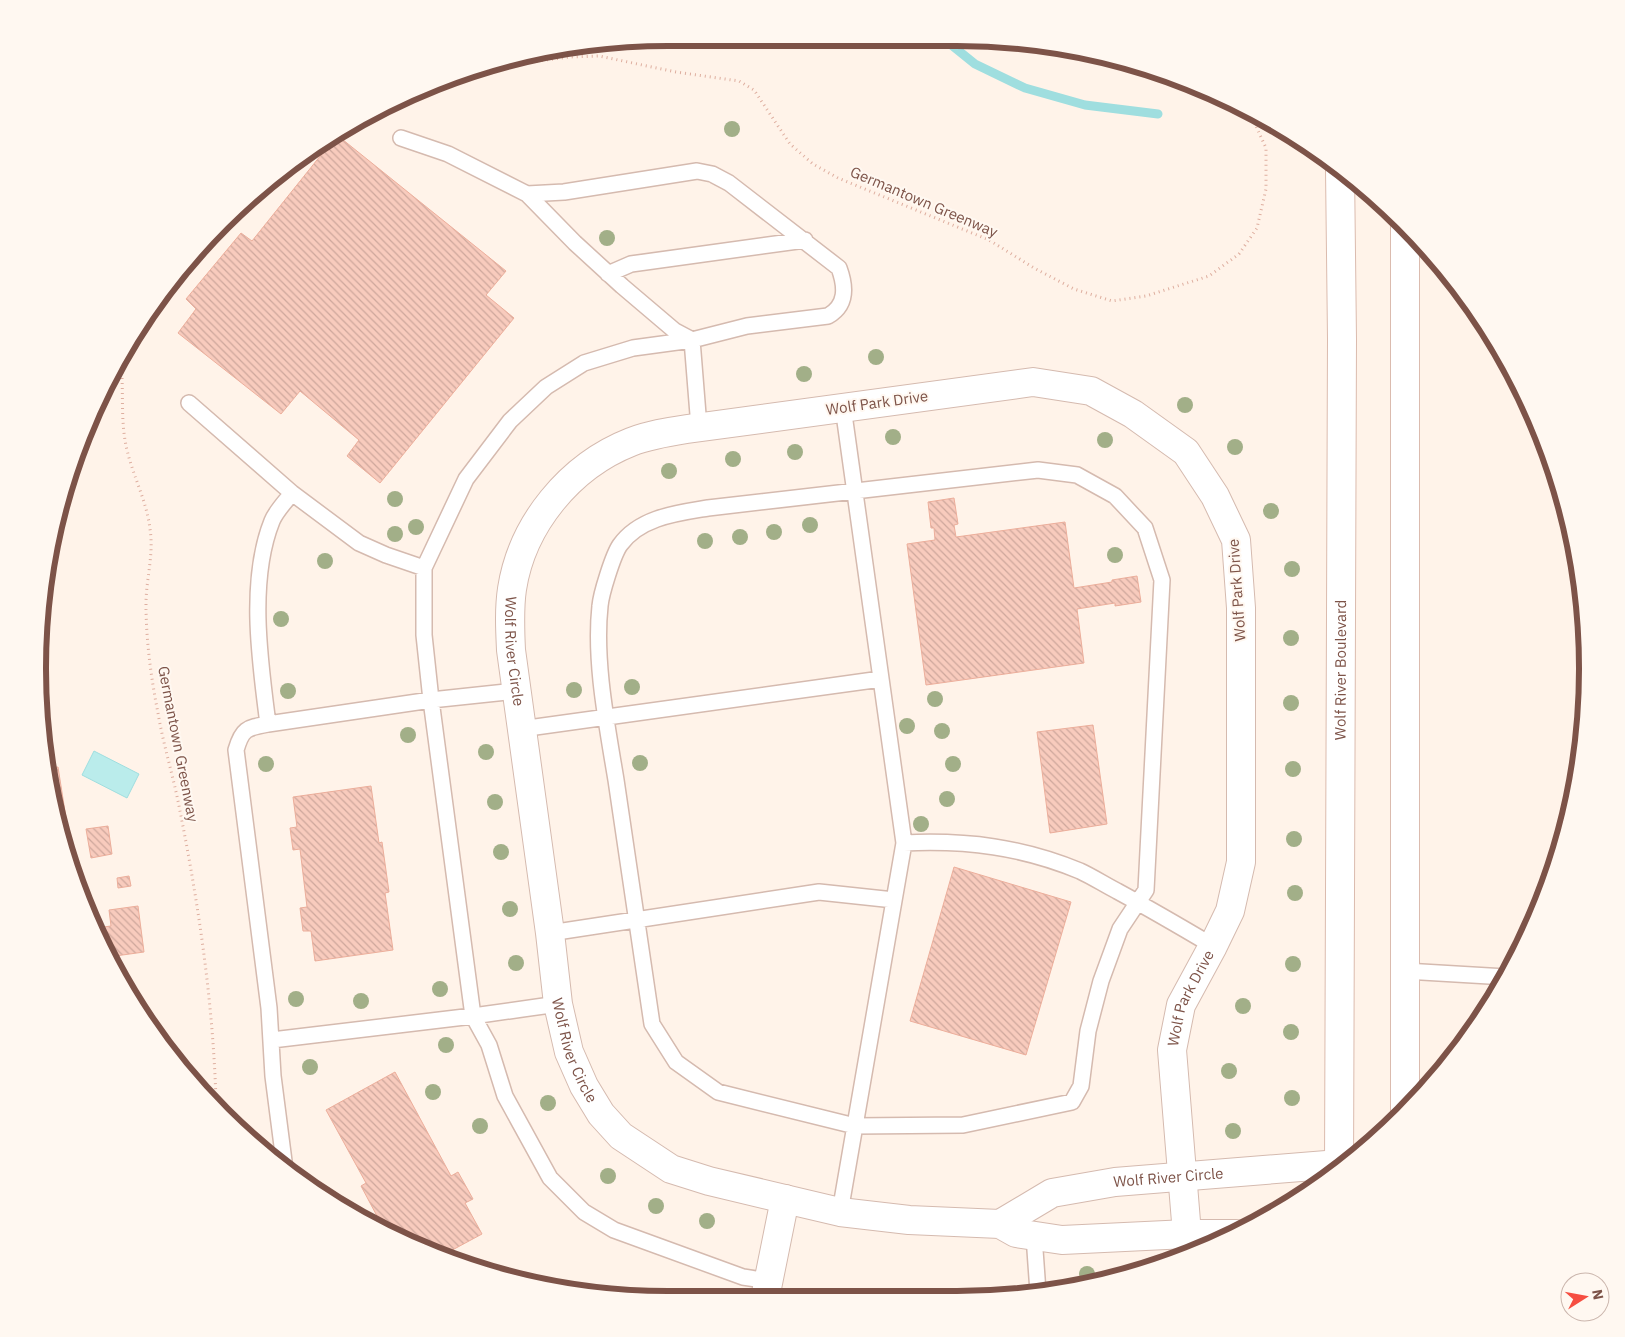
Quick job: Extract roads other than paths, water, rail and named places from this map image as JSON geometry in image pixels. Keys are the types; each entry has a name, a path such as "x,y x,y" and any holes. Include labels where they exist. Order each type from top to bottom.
{"street":[{"name":"Wolf River Boulevard","path":"1340,179 1342,339 1340,1158"},
{"path":"1404,237 1405,1099"},
{"name":"Wolf Park Drive","path":"518,562 540,516 554,496 581,472 607,454 631,442 699,427 1033,382 1090,391 1133,414 1186,452 1215,496 1236,540 1241,608 1241,862 1230,911 1214,946 1181,1005 1172,1050 1186,1234"},
{"name":"Wolf River Circle","path":"518,562 509,614 511,650 558,1004 569,1052 584,1086 602,1114 621,1136 671,1169 709,1181 840,1212 909,1220 1000,1224 1016,1233 1062,1240 1216,1234"},
{"name":"Wolf River Circle","path":"1000,1224 1052,1193 1115,1182 1327,1168"},
{"path":"767,1290 785,1199"}],"lane":[{"path":"401,138 448,154 527,194 608,274 675,332 692,340"},
{"path":"527,194 564,192 697,171 712,174 729,183 805,240 838,268 844,290 841,304 837,311 828,316 747,326 692,340 633,348 584,363 546,387 510,422 466,479 424,568 424,635 431,700 473,1016 489,1045 505,1096 550,1178 584,1212 614,1230 743,1277 767,1290"},
{"path":"608,274 631,264 805,240"},
{"path":"692,340 699,427"},
{"path":"189,403 292,492 360,543 386,555 424,568"},
{"path":"840,1212 904,843 843,407"},
{"path":"1038,470 1077,475 1115,496 1145,528 1162,580 1146,890 1120,929 1101,981 1088,1031 1081,1086 1072,1102 963,1125 855,1126 718,1092 676,1062 652,1024 606,718 598,648 600,605 610,570 620,546 634,531 665,515 708,508 1038,470"},
{"path":"268,724 260,660 259,606 261,563 272,520 292,492"},
{"path":"521,729 881,679"},
{"path":"283,1157 273,1076 269,1008 236,750 240,736 248,728 268,724 431,700 516,691"},
{"path":"904,843 943,841 975,843 1045,859 1081,872 1214,946"},
{"path":"550,933 820,892 894,900"},
{"path":"1405,971 1496,977"},
{"path":"272,1040 558,1004"},
{"path":"1034,1236 1038,1285"}],"water":[{"path":"94,751 139,774 127,798 82,775"}],"waterway":[{"path":"953,46 975,64 1025,88 1085,105 1158,114"}]}
